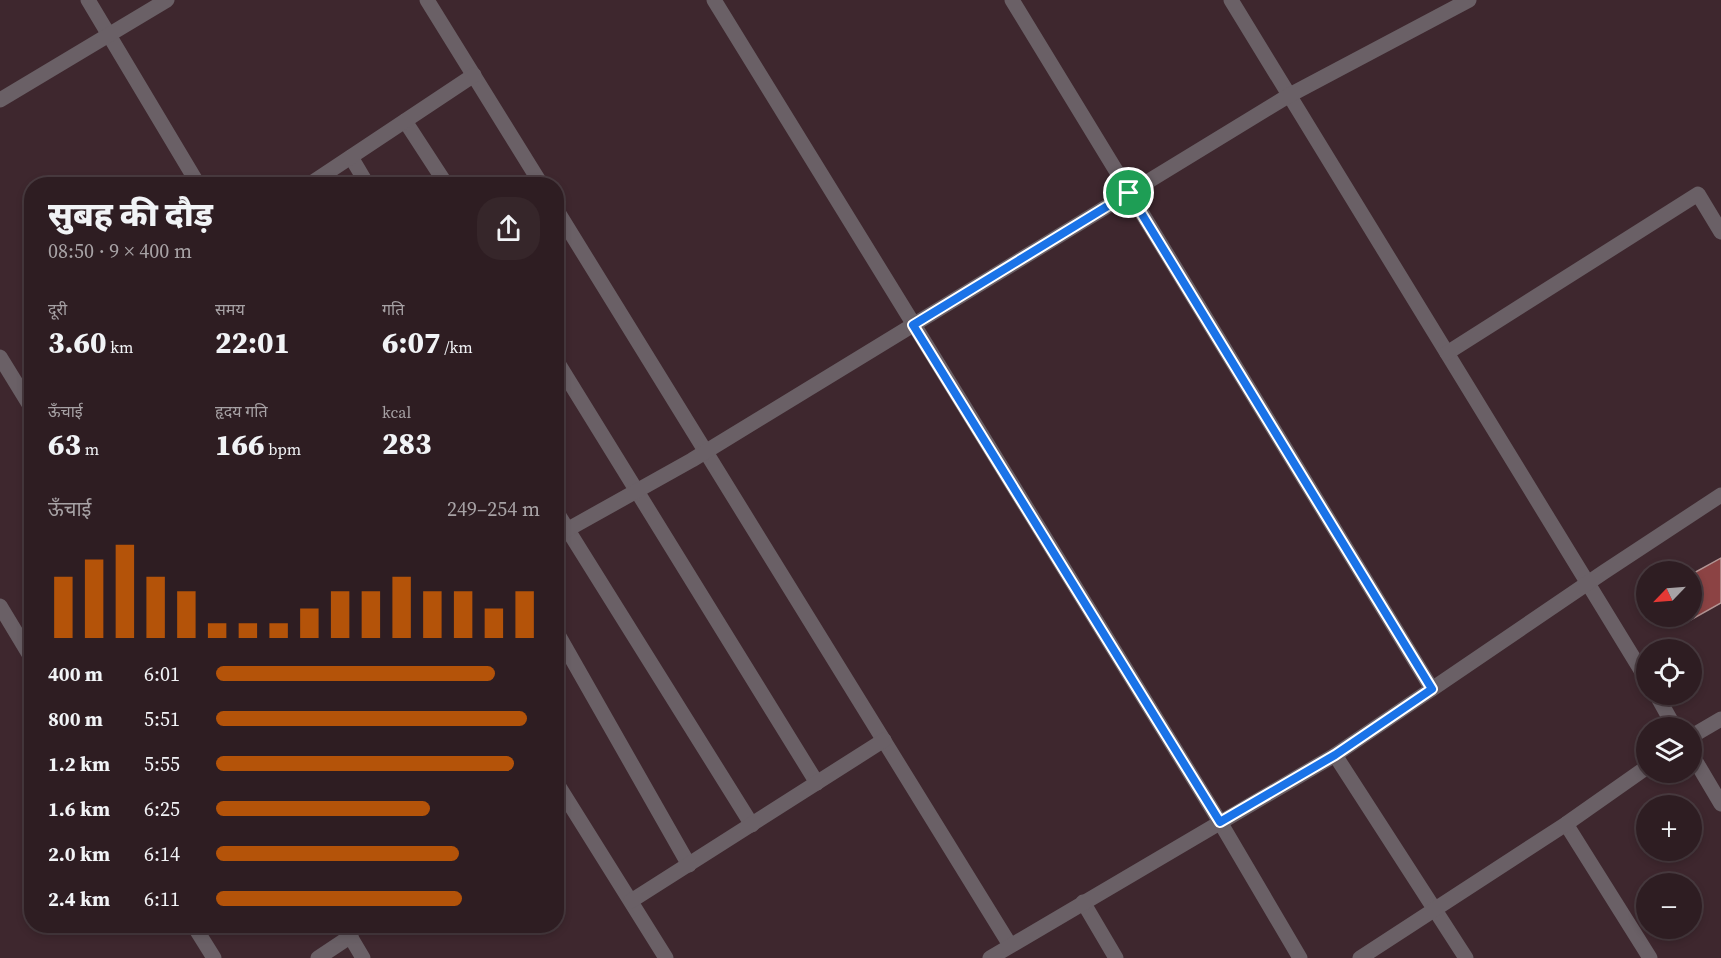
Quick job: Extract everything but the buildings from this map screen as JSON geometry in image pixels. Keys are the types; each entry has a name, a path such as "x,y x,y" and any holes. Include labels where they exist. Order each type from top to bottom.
{"street":[{"path":"88,0 194,177"},
{"path":"0,100 168,0"},
{"path":"427,0 537,177"},
{"path":"714,0 1220,822 1300,958"},
{"path":"1012,0 1432,689"},
{"path":"1231,0 1636,662"},
{"path":"564,532 706,451 1288,96 1469,0"},
{"path":"321,177 474,75"},
{"path":"405,120 442,177"},
{"path":"351,157 363,177"},
{"path":"1447,353 1698,194 1721,232"},
{"path":"564,222 1010,945"},
{"path":"0,357 24,396"},
{"path":"564,373 817,783"},
{"path":"990,958 1335,755 1588,582 1721,495"},
{"path":"564,536 752,825"},
{"path":"0,606 24,646"},
{"path":"564,645 688,865"},
{"path":"1702,730 1721,719"},
{"path":"631,902 884,740"},
{"path":"1335,755 1466,958"},
{"path":"1702,772 1721,804"},
{"path":"1360,958 1566,824 1636,775"},
{"path":"564,795 666,958"},
{"path":"1566,824 1650,958"},
{"path":"1083,902 1116,958"},
{"path":"198,933 214,958"},
{"path":"318,958 346,933"},
{"path":"349,933 363,958"}],"route":[{"path":"1129,193 1432,689 1335,755 1220,822 913,325 1129,193"}]}
